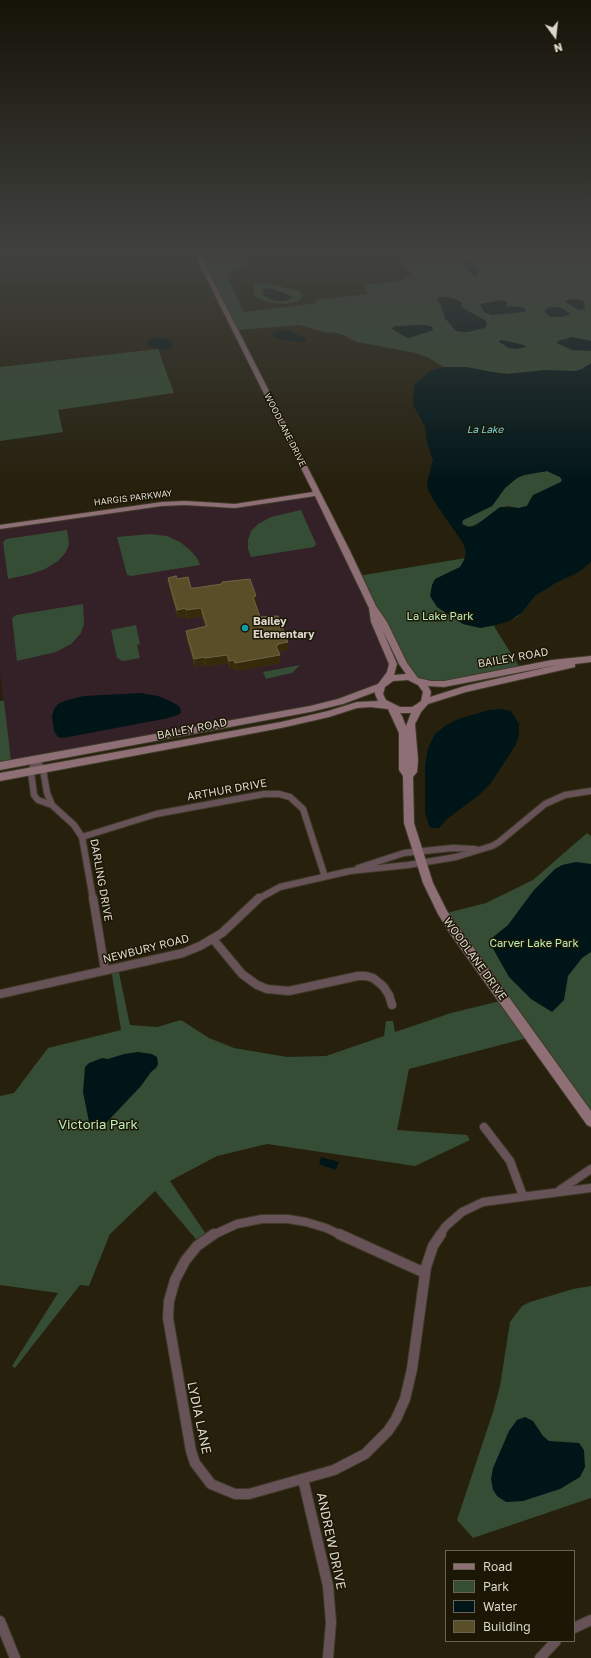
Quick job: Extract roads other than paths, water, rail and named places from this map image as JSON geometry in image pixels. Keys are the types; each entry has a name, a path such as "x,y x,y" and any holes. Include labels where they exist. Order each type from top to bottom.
{"street":[{"name":"WOODLANE DRIVE","path":"236,332 372,606 383,622 403,664 416,680"},
{"name":"HARGIS PARKWAY","path":"0,528 162,504 185,503 235,506 317,494"},
{"name":"WOODLANE DRIVE","path":"372,606 375,622 393,664 391,672 381,685"},
{"name":"BAILEY ROAD","path":"416,680 431,684 444,684 488,674 552,663 591,660"},
{"name":"BAILEY ROAD","path":"422,705 455,692 557,670 591,660"},
{"path":"397,677 416,680 424,686 427,692 422,705 406,711 390,707 383,702 379,694 381,685 391,678 397,677"},
{"name":"BAILEY ROAD","path":"0,766 310,709 347,699 381,685"},
{"name":"BAILEY ROAD","path":"0,777 281,725 329,714 358,705 370,704 390,707"},
{"name":"WOODLANE DRIVE","path":"408,776 412,772 413,760 410,724 413,716 422,705"},
{"name":"WOODLANE DRIVE","path":"390,707 398,716 404,733 404,770 408,776 408,814 417,851 433,896 455,932 591,1121"},
{"path":"35,760 43,769"},
{"name":"DARLING DRIVE","path":"35,760 31,772 35,798 52,805"},
{"name":"DARLING DRIVE","path":"43,769 47,794 52,805 74,825 82,837 105,970"},
{"name":"NEWBURY ROAD","path":"0,994 183,953 213,939 228,928 258,899 270,891 291,883 350,871 421,863 456,857 499,842 545,804 555,799 575,792 591,791"},
{"name":"ARTHUR DRIVE","path":"82,837 151,816 264,794 282,794 295,800 304,811 325,876"},
{"name":"NEWBURY ROAD","path":"350,871 394,855 417,851 453,848 481,849"},
{"path":"213,939 242,974 253,982 267,989 289,991 358,976 366,976 373,978 383,986 389,995 392,1005"},
{"path":"484,1127 510,1160 523,1196"},
{"name":"LYDIA LANE","path":"559,1190 591,1169"},
{"name":"LYDIA LANE","path":"425,1273 322,1227 306,1222 282,1219 250,1221 221,1230 208,1237 197,1246 183,1264 172,1290 169,1307 169,1324 190,1446 195,1462 202,1474 211,1484 235,1494 252,1493 344,1466 355,1461 370,1450 396,1419 405,1398 410,1381 425,1273 433,1246 443,1230 455,1218 471,1207 483,1202 559,1190 591,1188"},
{"name":"ANDREW DRIVE","path":"303,1479 328,1586 331,1622 328,1658"},
{"path":"575,1628 591,1620"},
{"path":"0,1621 15,1658"},
{"path":"540,1658 555,1642"}],"water":[{"path":"274,332 292,332 305,338 307,341 299,342 280,339 274,337 272,334"},
{"path":"398,332 426,332 409,338"},
{"path":"572,337 591,341 591,351 572,350 557,343 558,341"},
{"path":"150,339 166,339 171,342 173,348 163,350 148,346 147,343"},
{"path":"502,340 524,345 526,347 517,349 509,348 499,342"},
{"name":"La Lake","path":"591,363 591,562 579,572 558,582 535,596 522,613 509,621 480,628 463,624 437,607 430,596 435,579 460,567 466,552 463,543 428,490 427,482 433,460 427,443 425,426 413,405 415,384 430,371 444,367 466,367 507,374 548,370 575,371 582,369","holes":["547,471 560,477 562,480 561,482 533,495 527,506 519,508 500,507 475,526 467,527 462,524 463,520 492,506 505,488 517,478 524,475"]},
{"path":"140,693 158,696 170,701 179,706 181,710 180,714 169,718 63,738 58,737 54,731 52,716 54,709 58,704 67,700 84,696"},
{"path":"502,709 511,711 519,724 519,736 515,746 491,783 479,795 447,819 439,828 431,828 425,813 425,765 428,748 435,734 445,726 458,719 489,710"},
{"path":"576,862 591,864 591,952 582,958 568,976 564,1000 552,1012 531,999 509,977 492,947 491,941 492,938 508,925 534,890 555,869 562,865"},
{"path":"138,1052 152,1054 157,1057 158,1064 156,1068 106,1123 102,1126 93,1125 89,1122 83,1092 85,1067 89,1063 102,1058 108,1059 124,1054"},
{"path":"321,1157 339,1162 336,1170 319,1164"},
{"path":"525,1417 533,1421 543,1436 549,1441 579,1443 584,1450 585,1467 580,1477 560,1489 523,1501 506,1502 497,1496 493,1490 491,1479 493,1468 509,1431 517,1420"}],"place":[{"name":"Bailey Elementary","path":"245,628"}],"park label":[{"name":"La Lake Park","path":"440,617"},
{"name":"Carver Lake Park","path":"534,944"},
{"name":"Victoria Park","path":"98,1125"}]}
